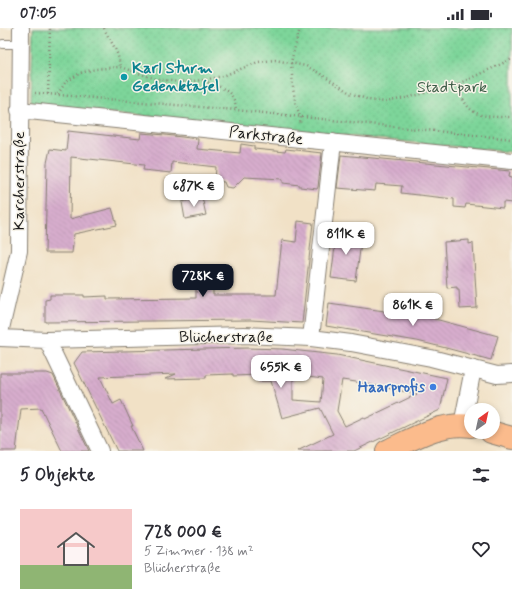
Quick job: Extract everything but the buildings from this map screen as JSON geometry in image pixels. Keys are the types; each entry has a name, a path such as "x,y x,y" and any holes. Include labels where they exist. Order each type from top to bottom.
{"main road":[{"path":"387,451 427,433 445,427 464,426"},
{"path":"500,435 512,438"}],"street":[{"name":"Karcherstraße","path":"0,333 19,251 19,110 21,28"},
{"name":"Parkstraße","path":"19,110 512,161"},
{"path":"311,338 333,142"},
{"name":"Blücherstraße","path":"0,338 47,340 244,335 311,338 351,343 431,358 497,375 512,374"},
{"path":"47,340 100,451"},
{"path":"469,403 473,369"}],"lane":[{"path":"3,44 20,44"}],"path":[{"path":"50,28 49,93 512,138"},
{"path":"104,28 116,47 120,67"},
{"path":"300,28 291,62 296,106 301,117"},
{"path":"58,94 65,83 80,73 95,69 120,67 156,79 179,82 204,80 223,76 258,62 275,60 306,66 350,93 369,100 386,102 458,84 512,60"},
{"path":"204,80 226,90 236,101 236,110"},
{"path":"458,84 461,98 470,109 481,116 512,118"}],"green space":[{"name":"Stadtpark","path":"33,28 512,28 512,152 37,106 31,101"}],"place":[{"name":"Karl Sturm Gedenktafel","path":"124,77"},
{"name":"Haarprofis","path":"433,387"}]}
